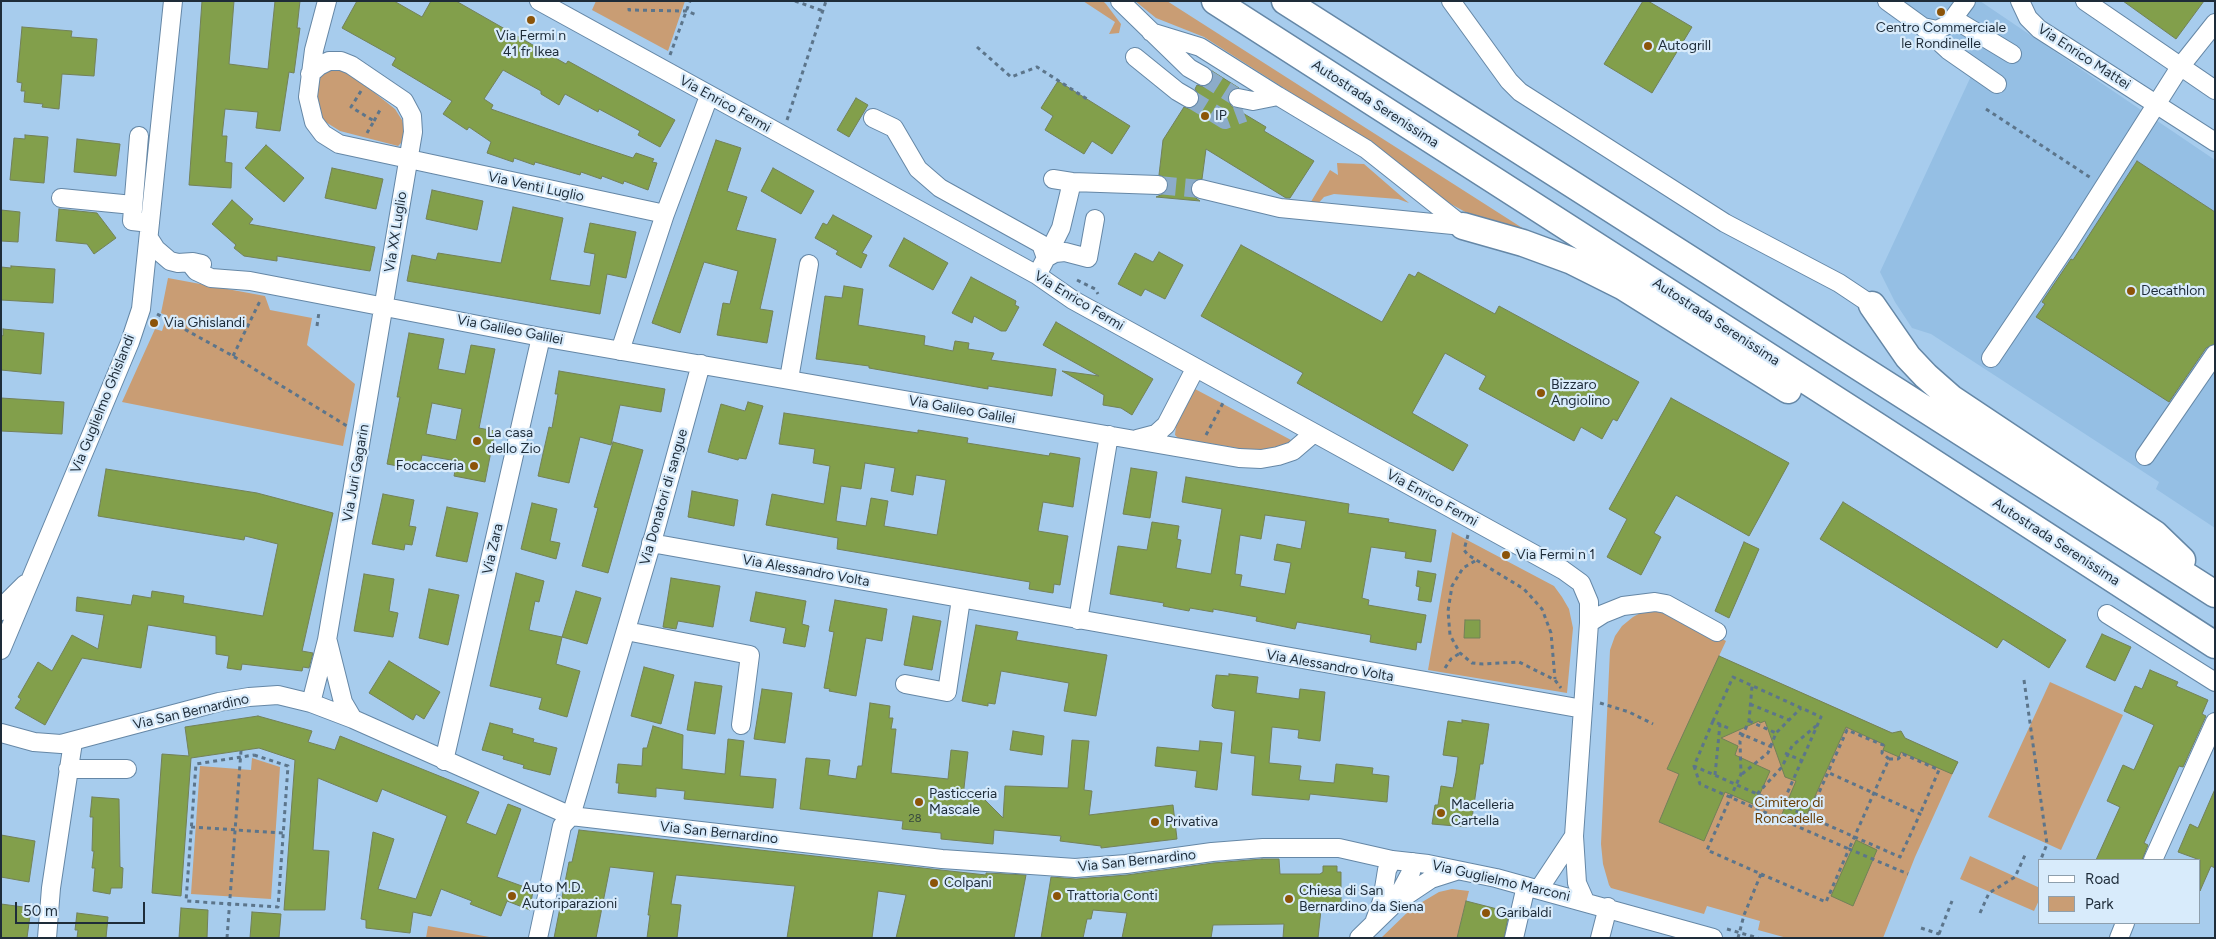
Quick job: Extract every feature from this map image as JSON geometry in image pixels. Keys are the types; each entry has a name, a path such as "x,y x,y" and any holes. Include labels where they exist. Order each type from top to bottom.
{"highway":[{"name":"Autostrada Serenissima","path":"1215,1 2215,645"},
{"path":"1286,1 2215,593"},
{"path":"1463,226 1523,243 1572,261 1622,286 1803,400 1877,426"},
{"path":"1872,305 1908,357 1951,398 2155,534 2215,593"}],"street":[{"name":"Via Guglielmo Ghislandi","path":"1,650 130,342 140,309 150,230 173,1"},
{"path":"326,1 310,74 308,97 314,122 323,134 338,144 408,159"},
{"name":"Via Enrico Fermi","path":"539,1 1036,275 1073,300 1195,369 1563,570 1580,583 1589,602 1591,711 1574,836 1577,883 1585,901"},
{"path":"1120,1 1189,68 1203,76"},
{"path":"1451,1 1509,81 1520,92 1716,218 1839,282 1872,305"},
{"path":"1887,1 1923,27 1948,50 1997,84"},
{"path":"1923,27 1937,30 1944,28 1966,1"},
{"path":"2085,1 2180,68 2215,90"},
{"name":"Via Enrico Mattei","path":"2016,2 2039,29 2215,142"},
{"path":"1954,18 2012,54"},
{"path":"1991,358 2180,68 2215,23"},
{"name":"Via XX Luglio","path":"321,25 330,48 341,61 404,101 412,116 413,132 385,306"},
{"path":"1151,32 1200,48 1366,150 1463,226"},
{"path":"1135,57 1177,91 1189,98"},
{"path":"310,74 319,66 329,61 341,61"},
{"path":"620,351 665,214 709,96"},
{"path":"1245,104 1278,96"},
{"path":"873,118 894,128 918,169 940,188 1041,244 1046,258"},
{"path":"139,136 132,221 150,230"},
{"name":"Via Venti Luglio","path":"408,159 665,214"},
{"path":"1053,179 1072,182 1158,185"},
{"path":"1036,275 1060,228 1072,182"},
{"path":"1201,189 1280,208 1463,226"},
{"path":"61,198 133,205"},
{"path":"1046,258 1055,253 1065,252 1088,258 1095,219"},
{"name":"Via Galileo Galilei","path":"150,230 156,249 170,261 178,263 193,262 194,269 201,275 222,279 232,278 620,351 1191,450 1261,459 1293,451 1314,433"},
{"path":"789,379 809,264"},
{"name":"Via Juri Gagarin","path":"311,703 327,640 385,306"},
{"name":"Via Zara","path":"444,761 541,337"},
{"path":"2145,456 2215,354"},
{"name":"Via Donatori di sangue","path":"538,938 562,826 571,816 701,364"},
{"path":"1191,450 1171,439 1166,432 1166,425 1195,369"},
{"name":"Via Galileo Galilei","path":"1134,440 1156,434 1166,425"},
{"path":"1078,620 1109,435"},
{"name":"Via Alessandro Volta","path":"651,543 1591,711"},
{"name":"Via Guglielmo Ghislandi","path":"1,611 5,604 31,578"},
{"path":"904,684 947,692 961,599"},
{"path":"1590,623 1603,614 1623,606 1655,602 1666,604 1717,632"},
{"path":"2107,614 2215,682"},
{"path":"626,630 750,655 741,725"},
{"name":"Via Juri Gagarin","path":"327,640 343,702 353,719"},
{"name":"Via San Bernardino","path":"1,733 44,744 73,742 149,720 245,698 278,696 311,703 353,719 571,816 942,859 1075,868 1131,864 1212,852 1263,848 1339,848 1392,860"},
{"path":"2153,859 2215,722"},
{"path":"47,938 51,888 73,742"},
{"path":"68,769 127,769"},
{"name":"Via Enrico Fermi","path":"1533,888 1574,836"},
{"path":"1374,923 1392,860"},
{"name":"Via Guglielmo Marconi","path":"1392,860 1413,862 1496,878 1608,907 1717,932"},
{"path":"1395,903 1412,872 1413,862"},
{"path":"1359,938 1395,903 1431,880 1458,870"},
{"path":"1514,938 1533,888"},
{"path":"1600,938 1608,907"},
{"path":"2119,938 2126,924"}],"path":[{"path":"670,56 690,1"},
{"path":"795,1 823,11"},
{"path":"787,121 826,1"},
{"path":"628,8 628,10 686,11 697,15"},
{"path":"978,47 1011,77 1037,67 1087,99"},
{"path":"369,78 351,107 374,121"},
{"path":"358,148 381,108"},
{"path":"1986,109 2104,187"},
{"path":"1070,276 1095,289 1099,298"},
{"path":"233,356 265,292"},
{"path":"316,326 319,310"},
{"path":"156,313 233,356 363,435"},
{"path":"1191,450 1225,398"},
{"path":"1470,531 1464,550 1476,561 1524,589 1542,609 1551,633 1555,680"},
{"path":"1476,561 1463,568 1452,586 1448,610 1450,635 1460,653 1472,663 1519,662 1555,680 1561,686 1562,692"},
{"path":"1782,805 1822,717 1733,677 1694,766 1700,784 1908,874"},
{"path":"2024,680 2047,844 2041,859"},
{"path":"1742,774 1740,741 1749,721 1752,686"},
{"path":"1591,711 1599,703 1600,693"},
{"path":"1599,703 1629,712 1654,724"},
{"path":"1750,704 1789,720"},
{"path":"1801,708 1776,733 1772,748 1768,753 1742,774 1707,850 1826,902 1889,759"},
{"path":"1713,721 1728,728"},
{"path":"1749,721 1776,733"},
{"path":"1715,775 1720,724"},
{"path":"1757,794 1782,767 1786,754 1792,746 1818,724"},
{"path":"1694,766 1808,817 1854,837 1900,858 1939,770 1902,754 1898,760 1889,759 1882,752 1883,745 1847,730 1808,817"},
{"path":"1739,733 1772,748"},
{"path":"228,938 241,750"},
{"path":"1786,754 1803,762"},
{"path":"254,755 288,766 278,907 186,901 196,764 240,757 254,755"},
{"path":"1827,772 1920,814"},
{"path":"191,827 283,833"},
{"path":"1980,913 1989,893 2015,877 2026,853"},
{"path":"1738,938 1744,915 1761,874"},
{"path":"1921,928 1940,936 1952,901"},
{"path":"1717,932 1740,932 1758,938"}],"shaded area":[{"name":"Centro Commerciale le Rondinelle","path":"1901,1 1975,1 1948,38 1936,26"},
{"path":"1976,1 1980,1 2215,160 2215,528 2156,489 2159,482 1931,334 1912,328 1895,302 1880,272 1972,74 1941,51"}],"green space":[{"path":"596,1 685,1 668,51 592,10"},
{"path":"1083,1 1103,1 1121,24 1119,33 1109,34 1115,22"},
{"path":"1135,1 1167,1 1538,238 1478,219 1440,198 1362,138 1204,37 1156,18"},
{"path":"338,67 347,71 395,109 402,120 405,131 403,141 398,146 340,131 324,121 317,108 316,88 319,75 328,68"},
{"path":"1337,163 1364,164 1409,203 1398,199 1334,194 1324,197 1315,207 1309,205 1330,170 1338,175"},
{"path":"168,278 265,296 270,310 312,318 307,345 355,384 343,446 122,402 155,329 162,331 167,316 161,313"},
{"path":"1195,389 1291,440 1284,449 1267,453 1178,438 1175,435 1176,426"},
{"path":"1452,532 1554,586 1562,597 1569,609 1573,628 1567,693 1428,670"},
{"name":"Cimitero di Roncadelle","path":"1656,609 1680,616 1726,641 1719,656 1958,762 1915,857 1883,938 1787,938 1758,930 1760,921 1707,906 1704,914 1611,888 1603,864 1601,844 1610,650 1615,636 1622,626 1644,611"},
{"path":"2050,682 2123,715 2061,850 1988,817"},
{"path":"252,758 280,767 271,899 191,894 200,766 251,770"},
{"path":"1970,856 2038,887 2038,902 2034,911 1960,879"},
{"path":"1452,889 1469,891 1457,938 1381,938 1412,908 1439,892"},
{"path":"428,926 495,938 426,938"}],"building":[{"path":"202,1 234,1 229,64 268,69 275,1 300,1 297,28 300,28 294,73 289,72 280,131 256,128 258,112 225,109 222,136 227,136 225,162 232,163 231,188 189,185"},
{"path":"357,1 394,1 422,17 431,1 456,1 566,64 568,61 675,120 660,147 638,135 640,131 599,109 598,112 565,94 559,105 541,94 541,91 503,70 484,99 493,105 491,109 633,158 636,153 654,159 652,162 657,163 648,190 624,181 623,184 602,176 601,179 581,172 580,175 535,162 534,165 514,158 513,162 487,153 491,142 469,127 467,130 443,114 452,101 392,65 396,58 342,28"},
{"name":"Autogrill","path":"1643,1 1648,1 1692,27 1652,93 1604,64"},
{"path":"2123,1 2204,1 2176,39"},
{"path":"22,27 72,31 71,37 97,39 94,76 62,74 59,109 42,107 43,104 24,102 25,91 21,91 22,83 17,82"},
{"path":"1212,71 1239,88 1230,91 1228,95 1231,106 1266,127 1264,131 1314,161 1290,198 1286,198 1206,149 1202,179 1194,181 1191,187 1193,196 1200,201 1156,197 1163,194 1169,186 1167,180 1159,175 1163,140 1184,107 1189,109 1198,104 1200,98 1195,89 1197,85 1204,87 1209,85 1212,81"},
{"path":"1058,81 1130,126 1112,154 1092,141 1084,154 1045,130 1053,116 1041,108"},
{"path":"856,98 868,105 849,137 837,130"},
{"path":"25,135 48,137 44,183 10,180 14,138 25,139"},
{"path":"77,139 120,144 116,176 74,172"},
{"path":"716,140 741,148 727,191 747,197 736,230 776,239 760,309 773,311 767,343 717,335 723,303 730,304 738,271 704,262 680,333 652,323"},
{"path":"266,145 304,178 284,202 245,168"},
{"name":"Decathlon","path":"2137,161 2215,212 2215,344 2206,348 2169,402 2036,317 2045,304 2042,302 2071,259 2073,260"},
{"path":"332,168 383,179 376,209 325,198"},
{"path":"773,168 814,191 801,214 761,191"},
{"path":"432,190 483,201 477,230 426,219"},
{"path":"232,200 253,219 249,224 375,247 370,271 277,256 277,261 244,256 234,248 236,245 212,224"},
{"path":"513,207 563,218 550,280 590,286 595,254 584,252 590,223 636,232 626,278 607,274 600,314 407,281 412,255 436,260 438,253 501,263"},
{"path":"59,209 97,213 116,238 94,254 87,244 56,241"},
{"path":"1,210 20,212 18,242 1,241"},
{"path":"833,215 872,236 862,253 867,255 861,268 836,254 838,251 815,238 823,223 827,225"},
{"path":"904,238 948,263 933,290 889,266"},
{"path":"1241,245 1382,322 1409,274 1415,277 1418,272 1495,314 1499,306 1639,382 1617,421 1613,419 1602,439 1581,427 1574,441 1479,389 1486,376 1445,353 1412,413 1468,445 1453,471 1297,383 1303,373 1201,316"},
{"path":"1159,252 1183,265 1165,299 1145,289 1141,296 1118,284 1135,253 1153,262"},
{"path":"11,266 55,269 53,303 1,300 1,267 11,268"},
{"path":"971,277 1016,301 1015,305 1019,307 1006,331 1001,331 974,316 972,323 952,313"},
{"path":"844,286 863,289 858,325 925,336 924,345 953,351 955,341 969,343 968,349 994,353 991,360 1056,369 1052,396 988,386 988,389 869,368 869,366 816,359 825,296 842,298"},
{"path":"1056,322 1153,379 1132,415 1121,408 1103,405 1104,395 1062,371 1099,376 1043,345"},
{"path":"3,329 44,333 41,374 1,370 1,335 3,336"},
{"path":"409,333 444,339 438,369 465,374 471,345 495,349 479,428 495,431 485,482 454,476 457,461 422,455 419,470 387,464 400,397 397,397","holes":["432,403 462,409 456,440 426,434"]},
{"path":"559,371 665,389 661,412 620,405 611,445 580,437 569,483 538,476 549,427 552,428 558,394 555,394"},
{"path":"1,398 64,402 62,434 1,431"},
{"path":"1671,398 1789,463 1749,536 1676,495 1654,533 1661,537 1641,575 1607,557 1627,519 1609,509"},
{"path":"748,402 763,406 746,459 739,458 738,460 708,452 721,404 745,411"},
{"path":"784,413 918,433 918,430 968,438 967,443 1049,456 1050,453 1080,458 1073,507 1043,502 1038,531 1068,536 1060,585 1054,584 1053,593 1029,589 1030,582 837,549 838,538 766,525 772,494 824,504 830,466 813,463 815,449 779,444","holes":["865,463 895,468 891,491 913,495 916,475 946,480 937,535 884,526 888,501 871,498 866,526 836,521 841,486 861,489"]},
{"path":"613,442 643,450 608,573 582,566 598,508 594,507"},
{"path":"1131,468 1157,472 1150,518 1123,514"},
{"path":"106,469 257,493 333,513 302,651 313,653 309,668 303,667 302,671 242,664 241,670 227,668 229,656 216,654 216,636 148,625 141,668 82,658 45,725 15,708 21,699 18,697 38,662 52,671 72,635 98,649 104,615 76,611 77,597 131,605 133,595 151,598 152,591 184,596 183,603 263,616 278,544 245,536 244,540 98,516"},
{"path":"1186,477 1349,504 1348,513 1389,519 1388,522 1436,530 1431,562 1405,558 1406,552 1371,547 1362,598 1369,600 1368,605 1426,615 1421,643 1417,642 1416,650 1370,642 1371,635 1297,622 1295,629 1256,621 1257,617 1213,609 1213,612 1190,608 1189,611 1163,606 1164,603 1110,594 1118,546 1147,550 1152,522 1179,526 1177,539 1181,540 1176,568 1211,574 1222,509 1182,502","holes":["1265,515 1306,521 1301,549 1277,544 1274,560 1291,563 1285,594 1240,586 1242,575 1235,574 1240,535 1261,539"]},
{"path":"692,491 738,500 734,526 688,517"},
{"path":"383,494 414,500 409,526 416,527 412,545 405,544 404,550 372,544"},
{"path":"1843,502 2066,640 2049,668 2003,639 1997,648 1820,539"},
{"path":"532,503 557,509 550,541 560,543 556,559 521,549"},
{"path":"447,507 478,513 467,562 436,556"},
{"path":"1744,542 1759,549 1729,618 1715,611"},
{"path":"1418,571 1436,574 1431,602 1418,600 1420,587 1416,586"},
{"path":"516,573 544,581 539,602 535,601 529,630 562,637 556,664 580,671 567,717 539,709 542,698 490,686"},
{"path":"364,574 394,579 389,611 398,613 393,637 354,631"},
{"path":"671,578 720,586 713,627 678,621 676,629 663,627"},
{"path":"429,589 459,595 448,645 419,638"},
{"path":"576,591 601,598 587,644 562,637"},
{"path":"756,592 806,601 802,624 809,626 805,647 783,643 786,628 750,621"},
{"path":"835,600 887,609 882,641 866,638 856,696 829,691 830,689 824,688 834,632 829,631"},
{"path":"913,616 941,621 932,670 904,665"},
{"path":"1465,620 1480,620 1480,638 1464,638"},
{"path":"976,625 1018,632 1016,640 1107,655 1096,716 1064,711 1069,683 1001,671 995,704 988,703 988,706 962,701"},
{"path":"2102,634 2131,647 2115,681 2086,667"},
{"path":"1719,656 1892,733 1901,731 1905,738 1958,762 1952,774 1901,752 1899,757 1883,750 1885,745 1846,727 1803,823 1782,814 1796,781 1785,777 1765,721 1760,723 1759,721 1721,738 1738,746 1735,755 1770,771 1755,805 1725,792 1704,841 1659,822 1679,774 1667,769"},
{"path":"389,661 440,692 424,719 416,714 413,720 369,693"},
{"path":"644,667 674,675 661,724 631,716"},
{"path":"2150,670 2178,682 2176,686 2208,700 2202,714 2206,716 2183,767 2179,766 2144,843 2148,845 2142,859 2096,859 2120,807 2107,801 2123,765 2134,770 2154,725 2124,711 2135,686 2142,689"},
{"path":"1229,674 1258,677 1256,693 1299,699 1300,689 1325,692 1320,741 1298,738 1299,730 1272,727 1269,763 1301,766 1299,780 1334,783 1336,764 1373,768 1372,774 1389,776 1387,802 1310,794 1309,800 1252,795 1255,756 1231,753 1235,711 1214,708 1212,706 1216,675 1229,676"},
{"path":"695,682 722,686 715,734 687,730"},
{"path":"762,689 792,693 785,743 754,739"},
{"path":"870,703 890,706 889,718 893,718 891,729 896,729 891,773 948,779 951,750 968,752 963,797 984,799 1003,818 1005,786 1068,788 1072,740 1089,741 1084,790 1092,791 1089,815 1173,805 1177,839 1101,848 1101,846 1060,841 1061,836 994,830 993,844 941,839 941,833 902,829 903,821 800,809 806,758 830,760 828,775 856,779 858,766 862,766"},
{"path":"258,716 312,731 308,742 335,750 340,736 479,792 466,823 496,835 508,804 521,809 497,877 533,890 530,910 507,901 501,916 470,904 472,901 441,889 431,916 413,912 410,933 366,928 366,920 361,919 373,832 394,839 378,889 416,899 447,816 382,789 377,802 318,778 313,850 329,851 325,910 284,910 295,760 259,748 191,758 181,896 152,893 162,754 189,756 185,727"},
{"path":"1462,720 1489,724 1483,764 1480,764 1471,825 1467,825 1467,827 1432,824 1441,786 1453,788 1456,773 1458,757 1443,755 1448,721 1462,723"},
{"path":"490,723 513,729 512,733 534,739 533,742 557,748 550,775 523,768 524,765 503,759 504,756 482,750"},
{"path":"653,726 683,735 682,769 725,774 728,739 744,741 740,776 776,779 773,808 684,799 685,791 656,788 656,797 618,793 619,783 616,783 618,764 642,766 643,748 647,748"},
{"path":"1013,731 1044,736 1042,755 1010,750"},
{"path":"1200,741 1222,743 1217,790 1195,787 1197,771 1155,766 1157,747 1199,751"},
{"path":"2215,789 2215,868 2211,866 2201,889 2201,859 2178,852 2190,824 2198,828"},
{"path":"92,797 119,799 120,867 123,868 122,888 111,888 110,894 93,891 95,868 92,868 94,851 92,851 93,817 90,817"},
{"path":"579,830 986,875 986,873 1026,875 1014,938 896,938 906,895 878,891 872,938 787,938 795,886 676,875 671,904 681,905 677,938 647,938 654,872 610,867 596,938 554,938 569,862 572,862"},
{"path":"1,835 35,841 29,882 1,877"},
{"path":"1856,840 1877,850 1853,906 1831,896"},
{"path":"1279,859 1280,874 1320,874 1323,872 1323,866 1337,866 1337,872 1341,872 1341,904 1339,904 1338,909 1321,910 1318,938 1283,938 1284,924 1213,925 1211,938 1122,938 1127,913 1093,910 1091,919 1087,919 1083,938 1041,938 1051,877 1076,879 1127,875 1213,863"},
{"path":"1466,901 1509,912 1504,938 1457,938"},
{"path":"1,904 31,908 27,938 1,938"},
{"path":"181,908 208,910 207,938 179,938"},
{"path":"252,912 281,914 279,938 250,938"},
{"path":"77,913 108,917 106,938 77,938 78,930 75,930"}],"tunnel":[{"path":"1203,76 1238,98"},
{"path":"1189,98 1225,120 1244,113"},
{"path":"1158,185 1201,189"}],"place":[{"name":"Centro Commerciale le Rondinelle","path":"1941,12"},
{"name":"Via Fermi n 41 fr Ikea","path":"531,20"},
{"name":"Autogrill","path":"1648,46"},
{"name":"IP","path":"1205,116"},
{"name":"Decathlon","path":"2131,291"},
{"name":"Via Ghislandi","path":"154,323"},
{"name":"Bizzaro Angiolino","path":"1541,393"},
{"name":"La casa dello Zio","path":"477,441"},
{"name":"Focacceria","path":"474,466"},
{"name":"Via Fermi n 1","path":"1506,555"},
{"name":"Pasticceria Mascale","path":"919,802"},
{"name":"Macelleria Cartella","path":"1441,813"},
{"name":"Privativa","path":"1155,822"},
{"name":"Colpani","path":"934,883"},
{"name":"Auto M.D. Autoriparazioni","path":"512,896"},
{"name":"Trattoria Conti","path":"1057,896"},
{"name":"Chiesa di San Bernardino da Siena","path":"1289,899"},
{"name":"Garibaldi","path":"1486,913"}]}
